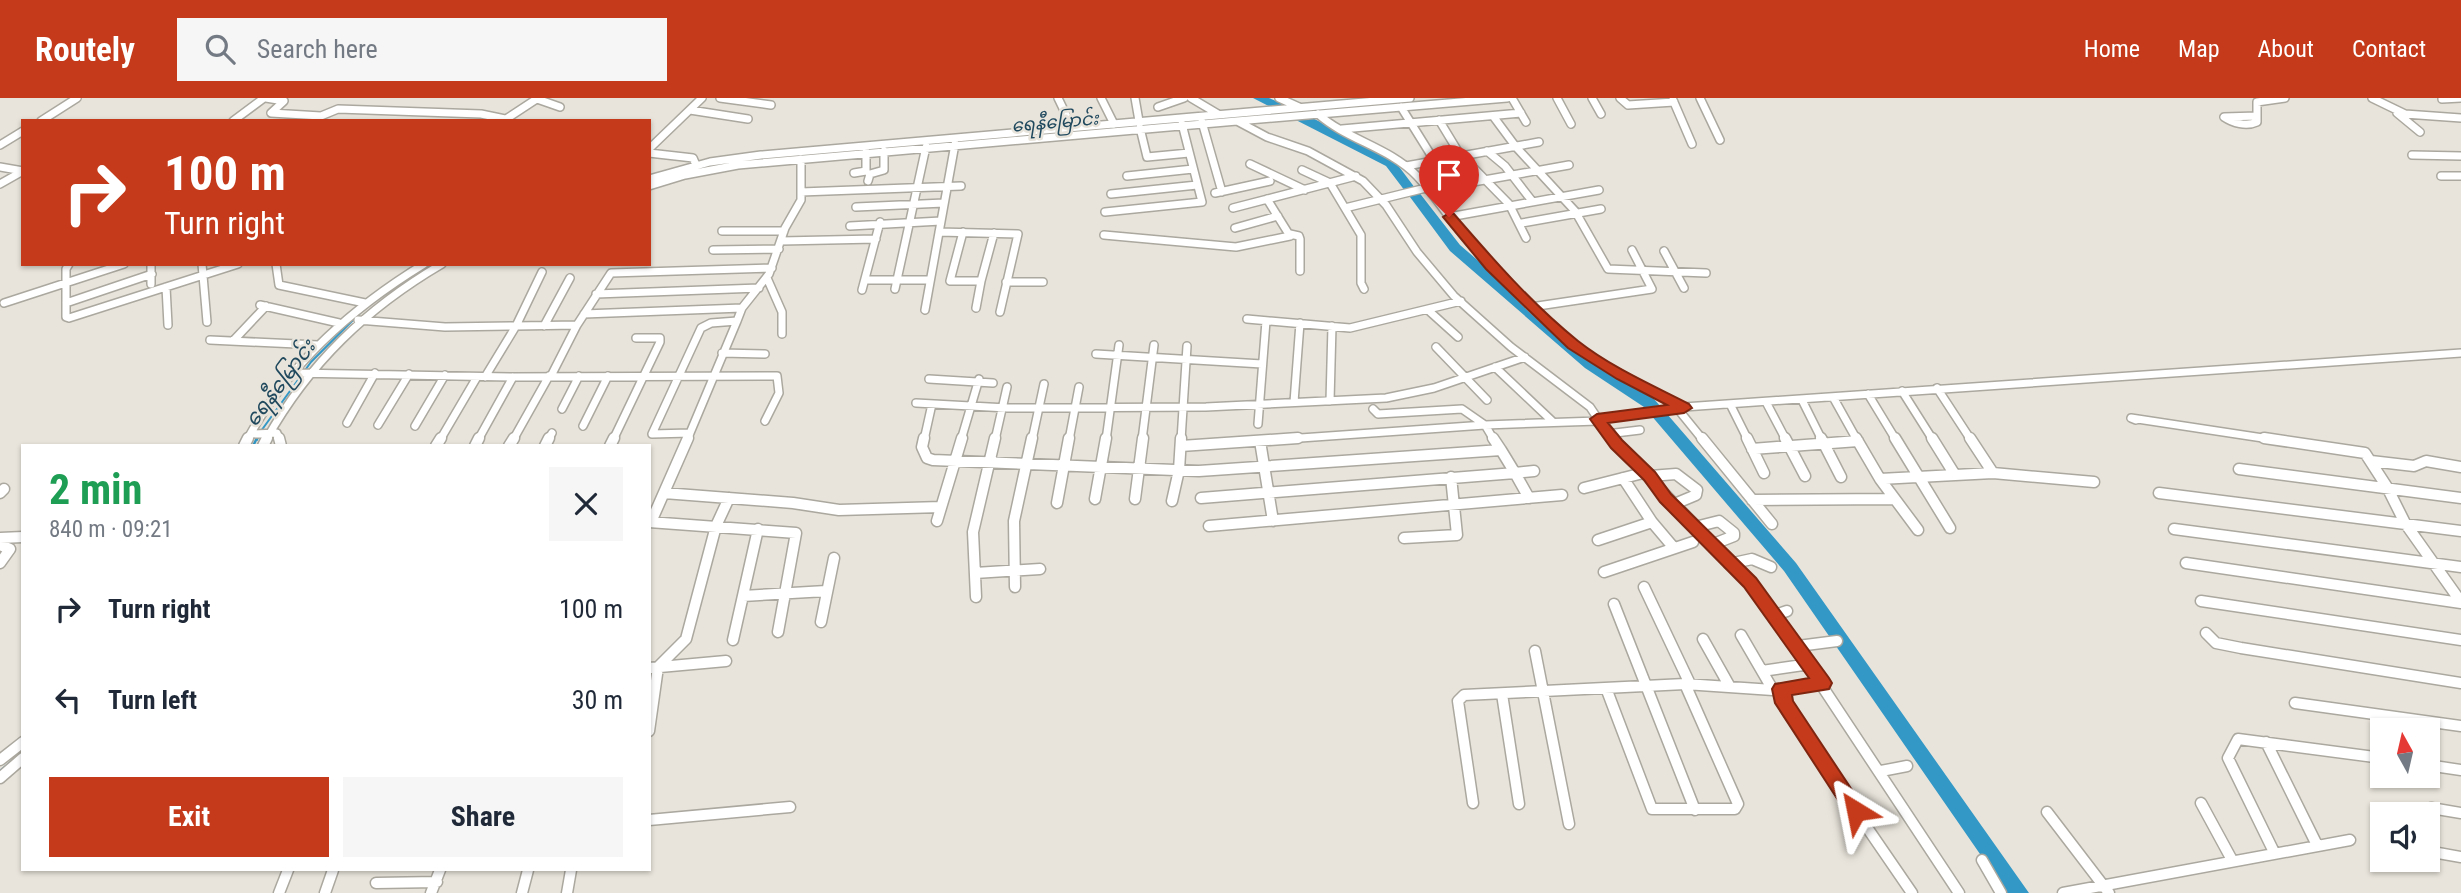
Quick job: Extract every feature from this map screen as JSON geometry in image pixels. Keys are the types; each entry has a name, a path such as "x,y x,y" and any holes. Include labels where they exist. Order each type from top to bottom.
{"street":[{"path":"44,119 77,98"},
{"path":"236,119 265,98 284,101 266,119"},
{"path":"506,119 537,98 561,107"},
{"path":"651,149 702,98"},
{"path":"720,98 771,105"},
{"path":"1058,98 1072,127"},
{"path":"1101,98 1114,124"},
{"path":"1135,98 1146,156 1189,153"},
{"path":"1158,107 1184,98"},
{"path":"1191,98 1224,117 1267,137 1308,151 1356,176 1381,200 1417,252 1461,301 1525,357 1590,407 1607,434 1648,474 1672,505 1750,583 1775,615 1823,683 1959,893"},
{"path":"1279,98 1288,100 1299,111"},
{"path":"1237,121 1410,98"},
{"path":"651,185 717,168 1276,110 1318,114 1510,98 1526,121"},
{"path":"1557,98 1571,124"},
{"path":"1592,98 1601,114"},
{"path":"1620,98 1629,105 1673,100 1692,144"},
{"path":"1700,98 1720,140"},
{"path":"2257,116 2257,102 2285,98"},
{"path":"2372,98 2420,132"},
{"path":"2442,99 2461,99"},
{"path":"1401,107 1434,160 1459,185"},
{"path":"271,113 321,116 333,109 351,109 481,114 500,119"},
{"path":"690,110 748,119"},
{"path":"1340,129 1521,113"},
{"path":"2396,113 2461,118"},
{"path":"1318,114 1406,166 1468,241 1531,307 1573,344 1681,408 1773,524"},
{"path":"1493,116 1504,137 1563,196 1596,242 1608,269 1706,273"},
{"path":"651,178 696,165 800,151 1114,124 1182,124 1224,117"},
{"path":"1439,121 1461,156 1486,180 1522,223 1526,238"},
{"path":"1202,122 1219,193 1270,181"},
{"path":"1105,212 1202,202 1182,124"},
{"path":"0,145 21,132"},
{"path":"1406,166 1539,142"},
{"path":"925,310 955,144"},
{"path":"896,284 926,147"},
{"path":"868,181 870,174 884,170 884,150"},
{"path":"651,151 694,158 696,165"},
{"path":"1487,151 1505,166 1532,201"},
{"path":"854,173 866,171 866,152"},
{"path":"2412,155 2461,156"},
{"path":"651,520 742,308 767,278 784,231 797,210 802,192 799,171 801,159"},
{"path":"1250,164 1305,190"},
{"path":"1345,208 1412,191 1569,165"},
{"path":"0,167 21,171"},
{"path":"1126,176 1193,169"},
{"path":"1302,170 1330,183 1362,240 1361,283 1364,289"},
{"path":"0,184 21,172"},
{"path":"1233,208 1356,176"},
{"path":"2441,176 2461,176"},
{"path":"1111,194 1197,185"},
{"path":"802,192 961,186"},
{"path":"1449,217 1599,190"},
{"path":"1267,200 1290,234"},
{"path":"856,207 944,203"},
{"path":"1522,223 1601,209"},
{"path":"1235,228 1278,216"},
{"path":"850,226 880,222 941,221"},
{"path":"862,290 880,222"},
{"path":"722,231 784,231"},
{"path":"939,232 1018,234 1000,312"},
{"path":"963,232 949,280 981,281"},
{"path":"976,308 994,233"},
{"path":"1104,235 1236,247 1290,234 1300,239 1300,271"},
{"path":"713,250 876,239"},
{"path":"1531,307 1652,289 1632,250"},
{"path":"1664,251 1684,288"},
{"path":"69,266 66,317 75,318 232,266"},
{"path":"4,303 118,266"},
{"path":"151,266 151,284"},
{"path":"202,266 207,322"},
{"path":"276,266 279,285 365,303"},
{"path":"245,444 264,411 318,345 365,303 421,266"},
{"path":"264,444 287,401 358,320 400,289 439,266"},
{"path":"510,444 577,325 611,273 772,268"},
{"path":"437,444 516,326 542,272"},
{"path":"66,303 152,274"},
{"path":"544,326 570,278"},
{"path":"767,278 773,288 776,308 782,312 782,334"},
{"path":"865,280 896,284 930,280"},
{"path":"1006,282 1043,282"},
{"path":"166,287 168,325"},
{"path":"596,294 759,288"},
{"path":"1247,319 1350,328 1461,301"},
{"path":"233,341 263,305 340,323"},
{"path":"584,314 742,308"},
{"path":"1428,310 1458,337"},
{"path":"358,320 445,327 577,325"},
{"path":"690,433 652,434 702,327 711,323 737,321"},
{"path":"1258,424 1266,321"},
{"path":"1294,402 1300,323"},
{"path":"1330,401 1332,326"},
{"path":"612,444 661,339 636,338"},
{"path":"210,340 318,345"},
{"path":"1095,499 1112,407 1119,345"},
{"path":"1135,499 1154,345"},
{"path":"1172,501 1179,470 1187,346"},
{"path":"1436,347 1487,400"},
{"path":"722,353 765,354"},
{"path":"1181,446 1598,420 1730,404 2461,353"},
{"path":"1096,354 1262,364"},
{"path":"916,403 1003,408 1184,407 1400,397 1525,357"},
{"path":"1495,367 1552,421"},
{"path":"297,373 780,378 778,400 765,421"},
{"path":"347,423 375,373"},
{"path":"378,425 409,374"},
{"path":"415,426 445,375"},
{"path":"562,409 579,376"},
{"path":"583,426 608,376"},
{"path":"476,444 513,377"},
{"path":"929,379 993,383"},
{"path":"937,521 978,380"},
{"path":"1016,587 1014,521 1044,384"},
{"path":"976,597 973,532 1007,387"},
{"path":"1057,503 1079,387"},
{"path":"1937,388 1993,473"},
{"path":"1902,391 1955,475"},
{"path":"1868,394 1951,528"},
{"path":"1833,397 1880,479 1918,530"},
{"path":"1802,400 1841,477"},
{"path":"1766,402 1805,476"},
{"path":"932,404 922,447 927,458 955,461 1179,470 1263,467 1501,450"},
{"path":"1730,404 1764,473"},
{"path":"1373,409 1377,414 1462,409 1485,425 1529,498"},
{"path":"2136,420 2131,418 2365,453 2387,487 2405,523 2461,603"},
{"path":"1607,434 1640,430"},
{"path":"252,434 269,432 279,435 281,444"},
{"path":"546,444 552,433"},
{"path":"1260,440 1273,521"},
{"path":"1752,449 1858,441"},
{"path":"2371,461 2414,466 2432,461 2461,467"},
{"path":"2239,469 2461,498"},
{"path":"1201,498 1534,471"},
{"path":"1880,479 1993,473 2094,482"},
{"path":"1584,488 1648,474 1676,474 1698,490 1696,495 1672,505"},
{"path":"1404,538 1457,535 1451,477"},
{"path":"1623,478 1651,522 1674,548"},
{"path":"664,493 839,510 941,506"},
{"path":"2160,493 2461,531"},
{"path":"1209,526 1562,495"},
{"path":"651,706 654,667 686,639 716,526 729,498"},
{"path":"1752,500 1895,499"},
{"path":"1695,527 1719,521 1734,533 1734,536 1711,545"},
{"path":"651,522 792,531 797,534 778,632"},
{"path":"1598,540 1651,522"},
{"path":"2174,528 2461,567"},
{"path":"733,640 758,529"},
{"path":"0,538 21,537"},
{"path":"1604,572 1693,542"},
{"path":"0,545 10,549 0,563"},
{"path":"821,622 834,558"},
{"path":"1729,564 1752,559 1771,567"},
{"path":"2186,563 2461,603"},
{"path":"975,573 1040,569"},
{"path":"1605,688 1649,806 1658,810 1735,809 1738,804 1644,587"},
{"path":"743,596 827,591"},
{"path":"2202,601 2461,640"},
{"path":"1614,604 1695,810"},
{"path":"1775,615 1787,611"},
{"path":"2206,633 2216,643 2241,648 2461,683"},
{"path":"1741,635 1787,710 1912,893"},
{"path":"1703,639 1730,687"},
{"path":"1798,646 1837,641"},
{"path":"1535,651 1569,824"},
{"path":"654,667 726,661"},
{"path":"1762,671 1810,664"},
{"path":"1473,803 1458,701 1464,695 1687,684 1777,690 1823,683"},
{"path":"1502,694 1519,804"},
{"path":"2295,703 2461,726"},
{"path":"2274,852 2228,758 2238,739 2370,756"},
{"path":"2266,742 2317,845"},
{"path":"0,760 21,744"},
{"path":"0,778 21,760"},
{"path":"1881,771 1907,766"},
{"path":"2440,767 2461,770"},
{"path":"2201,803 2232,860"},
{"path":"651,820 790,807"},
{"path":"2440,810 2461,813"},
{"path":"2047,812 2106,889"},
{"path":"2063,893 2106,889 2232,860 2350,840"},
{"path":"2440,853 2461,857"},
{"path":"1982,860 2001,893"},
{"path":"279,893 288,871"},
{"path":"325,893 333,871"},
{"path":"522,893 528,871"},
{"path":"567,893 571,871"},
{"path":"376,883 438,876 431,893"}],"waterway":[{"path":"1259,98 1293,112 1390,163 1409,188"},
{"name":"ရေနီမြောင်း","path":"1445,100 1465,98"},
{"name":"ရေနီမြောင်း","path":"1257,116 1317,111"},
{"name":"ရေနီမြောင်း","path":"1037,135 1174,123"},
{"name":"ရေနီမြောင်း","path":"710,167 724,164"},
{"path":"1414,194 1455,248 1590,365 1649,403 1790,567 2019,893"},
{"name":"ရေနီမြောင်း","path":"382,296 431,266"},
{"name":"ရေနီမြောင်း","path":"261,431 311,362 360,313"},
{"name":"ရေနီမြောင်း","path":"254,444 257,438"},
{"name":"ရေနီမြောင်း","path":"0,771 21,754"}],"route":[{"path":"1449,217 1491,266 1537,313 1573,344 1622,375 1684,408 1635,412 1597,419 1616,444 1650,476 1666,498 1750,583 1800,648 1823,683 1781,689 1784,703 1856,811"}]}
